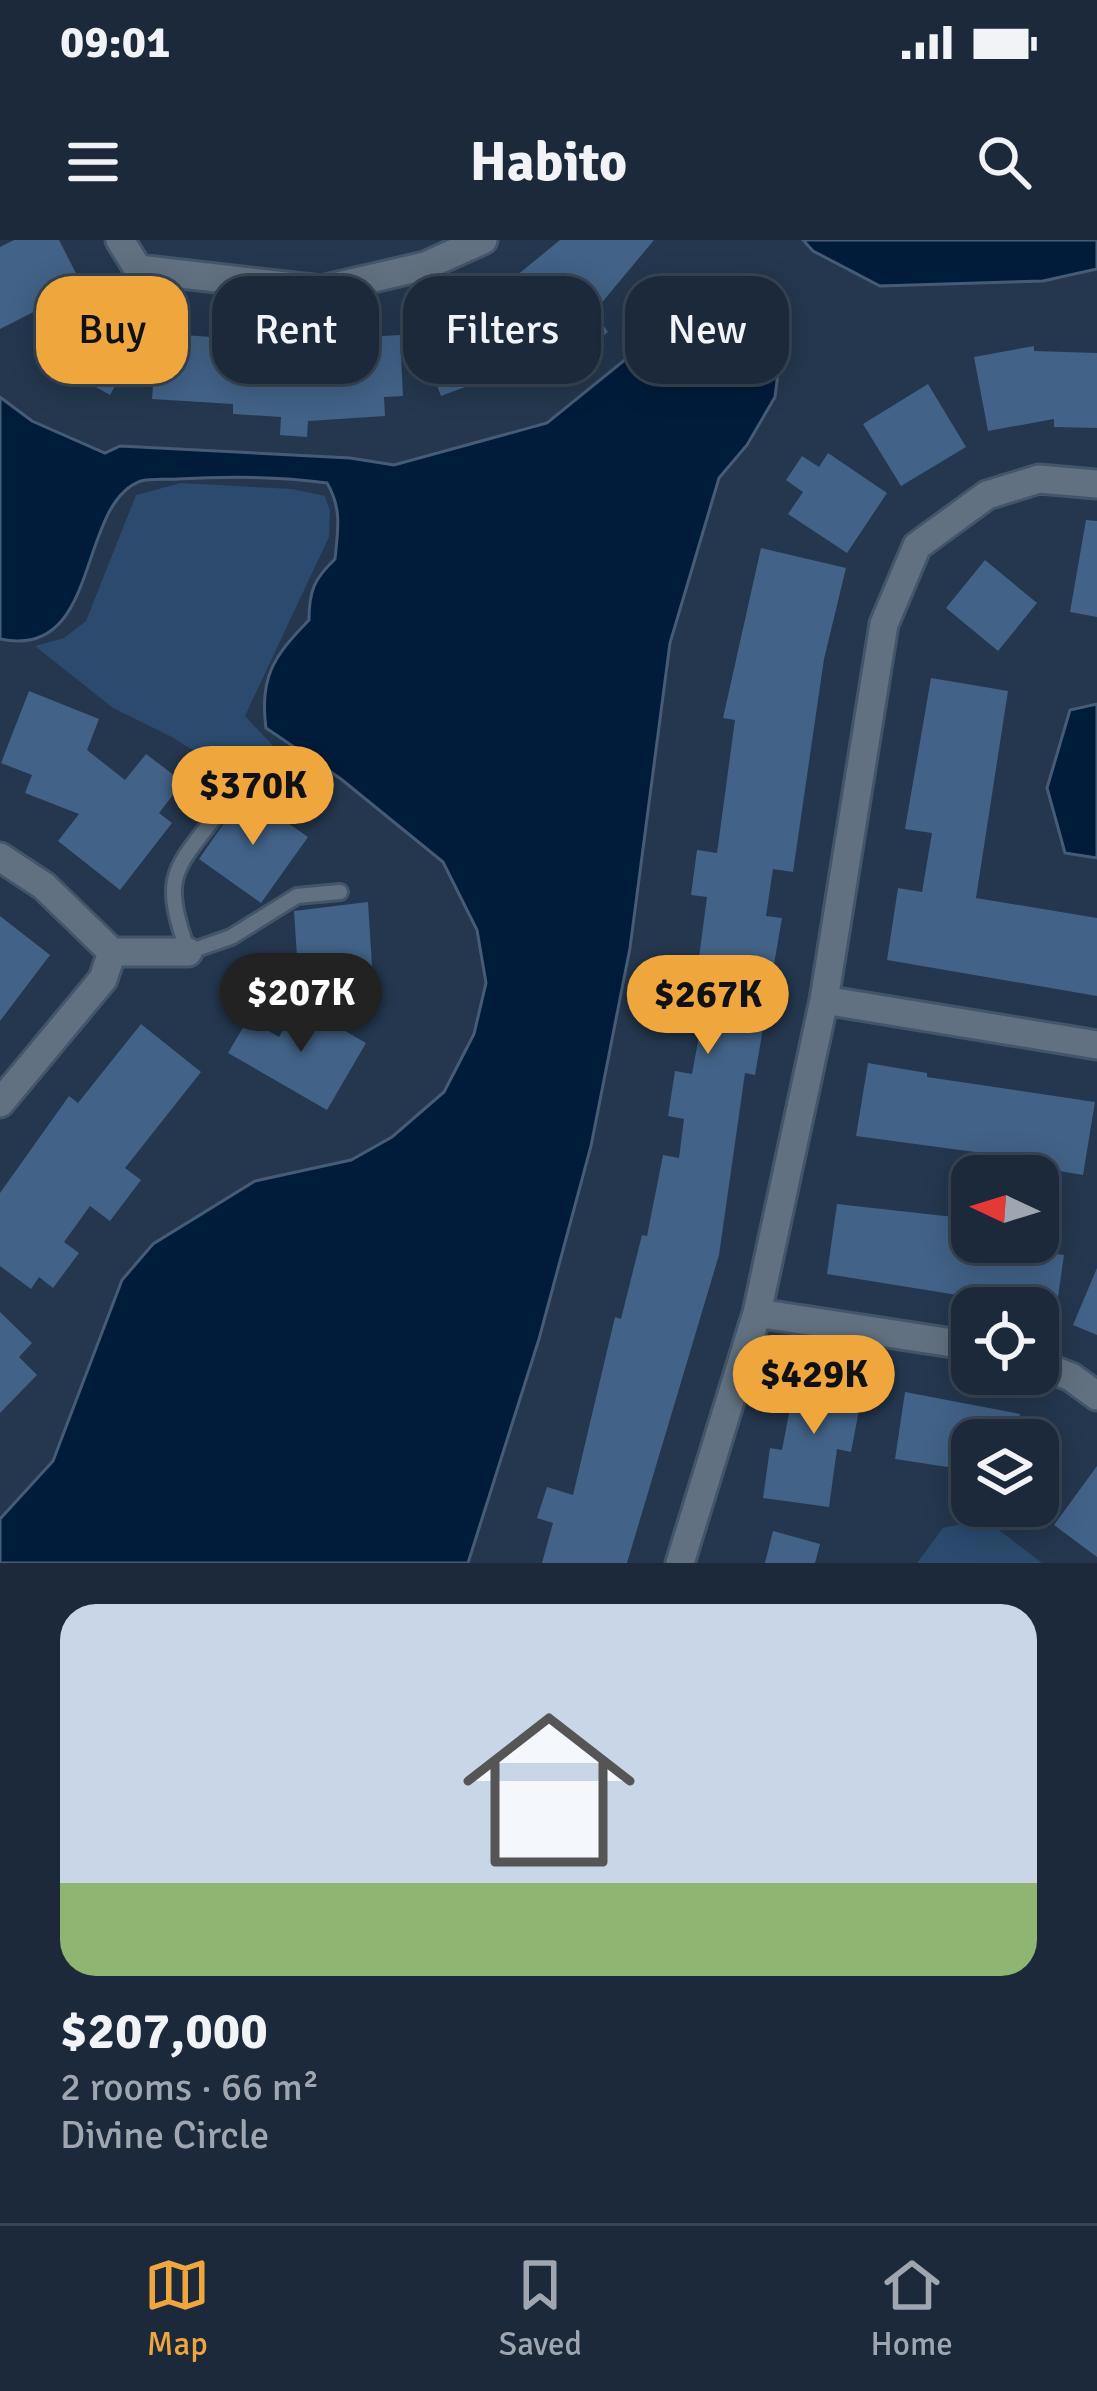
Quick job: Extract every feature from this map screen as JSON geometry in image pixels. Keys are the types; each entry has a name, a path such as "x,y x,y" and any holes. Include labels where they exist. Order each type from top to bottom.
{"street":[{"path":"120,240 138,269 321,290 425,266 483,240"},
{"path":"680,1563 757,1313 824,1000 884,624 917,546 986,495 1039,479 1097,484"},
{"path":"0,857 44,886 112,952 188,952"},
{"path":"0,1103 103,979 112,952"},
{"path":"824,1000 1097,1045"},
{"path":"757,1313 951,1343"},
{"path":"1059,1372 1097,1396"}],"lane":[{"path":"221,809 178,869 170,897 188,952 231,938 297,896 340,892"}],"shaded area":[{"path":"803,240 1097,240 1097,269 1043,281 880,286 813,251"},
{"path":"625,360 625,384 777,384 775,397 747,445 719,478 670,643 630,948 591,1146 539,1339 468,1563 0,1563 0,1519 53,1461 122,1280 153,1244 255,1181 351,1160 392,1137 444,1092 474,1034 486,983 477,930 443,862 341,779 266,728 265,695 272,668 309,620 314,586 335,559 337,510 327,483 252,477 141,481 120,495 106,518 72,605 56,627 33,639 0,639 0,397 32,421 105,453 120,446 350,458 394,465 547,423 601,384"},
{"path":"181,483 292,489 325,496 329,537 245,716 294,768 238,779 172,737 113,708 35,646 64,638 86,621 136,495"},
{"path":"1097,704 1097,858 1065,853 1047,788 1070,710"},
{"path":"995,1527 1042,1563 917,1563 943,1528"}],"building":[{"path":"14,240 59,240 77,276 36,276 36,311 0,329 0,247"},
{"path":"560,240 654,240 601,304 601,276 516,276"},
{"path":"188,335 212,337 212,384 379,384 379,336 400,335 403,396 384,397 385,416 308,421 307,437 280,435 281,417 233,414 233,404 152,399 153,384 188,384"},
{"path":"1034,346 1034,351 1097,353 1097,428 1054,427 1054,419 988,431 974,357"},
{"path":"91,384 116,384 110,395"},
{"path":"437,384 473,384 441,396"},
{"path":"928,384 966,447 901,486 863,424"},
{"path":"828,453 887,493 847,553 788,514 803,492 786,480 802,456 819,467"},
{"path":"1086,520 1097,521 1097,617 1070,612"},
{"path":"761,548 846,568 824,659 793,872 773,869 766,916 782,918 755,1075 745,1073 719,1255 627,1563 542,1563 553,1523 537,1518 547,1487 573,1495 615,1317 621,1319 642,1235 647,1236 663,1155 679,1158 684,1119 668,1116 675,1071 692,1074 709,982 696,980 707,897 691,895 697,850 717,853 735,720 723,718"},
{"path":"985,560 1037,603 998,651 946,608"},
{"path":"931,678 1008,691 976,898 1097,918 1097,996 887,960 898,888 922,892 932,833 905,829"},
{"path":"29,691 99,719 87,750 125,780 146,754 183,782 159,813 172,823 120,890 58,841 79,814 25,793 32,775 1,763"},
{"path":"245,793 308,837 261,903 199,859"},
{"path":"368,902 373,982 299,987 294,911"},
{"path":"0,916 50,955 0,1021"},
{"path":"298,1004 366,1043 327,1110 228,1053 248,1019 279,1037"},
{"path":"141,1024 201,1072 125,1168 141,1180 110,1221 90,1206 64,1242 79,1253 53,1288 39,1277 31,1289 0,1266 0,1193 69,1096 78,1103"},
{"path":"868,1063 927,1073 927,1077 1095,1102 1083,1175 1059,1171 1059,1155 997,1155 856,1136"},
{"path":"837,1204 951,1217 951,1263 1059,1263 1059,1254 1064,1255 1059,1290 951,1287 951,1294 827,1274"},
{"path":"1097,1268 1097,1335 1073,1325"},
{"path":"0,1312 32,1343 19,1357 37,1375 0,1413"},
{"path":"798,1366 865,1379 851,1452 837,1449 829,1507 763,1498 770,1448 782,1450"},
{"path":"905,1392 1020,1414 1019,1419 951,1419 951,1468 895,1459"},
{"path":"1097,1466 1097,1557 1057,1527"},
{"path":"773,1531 820,1544 815,1563 765,1563"}]}
